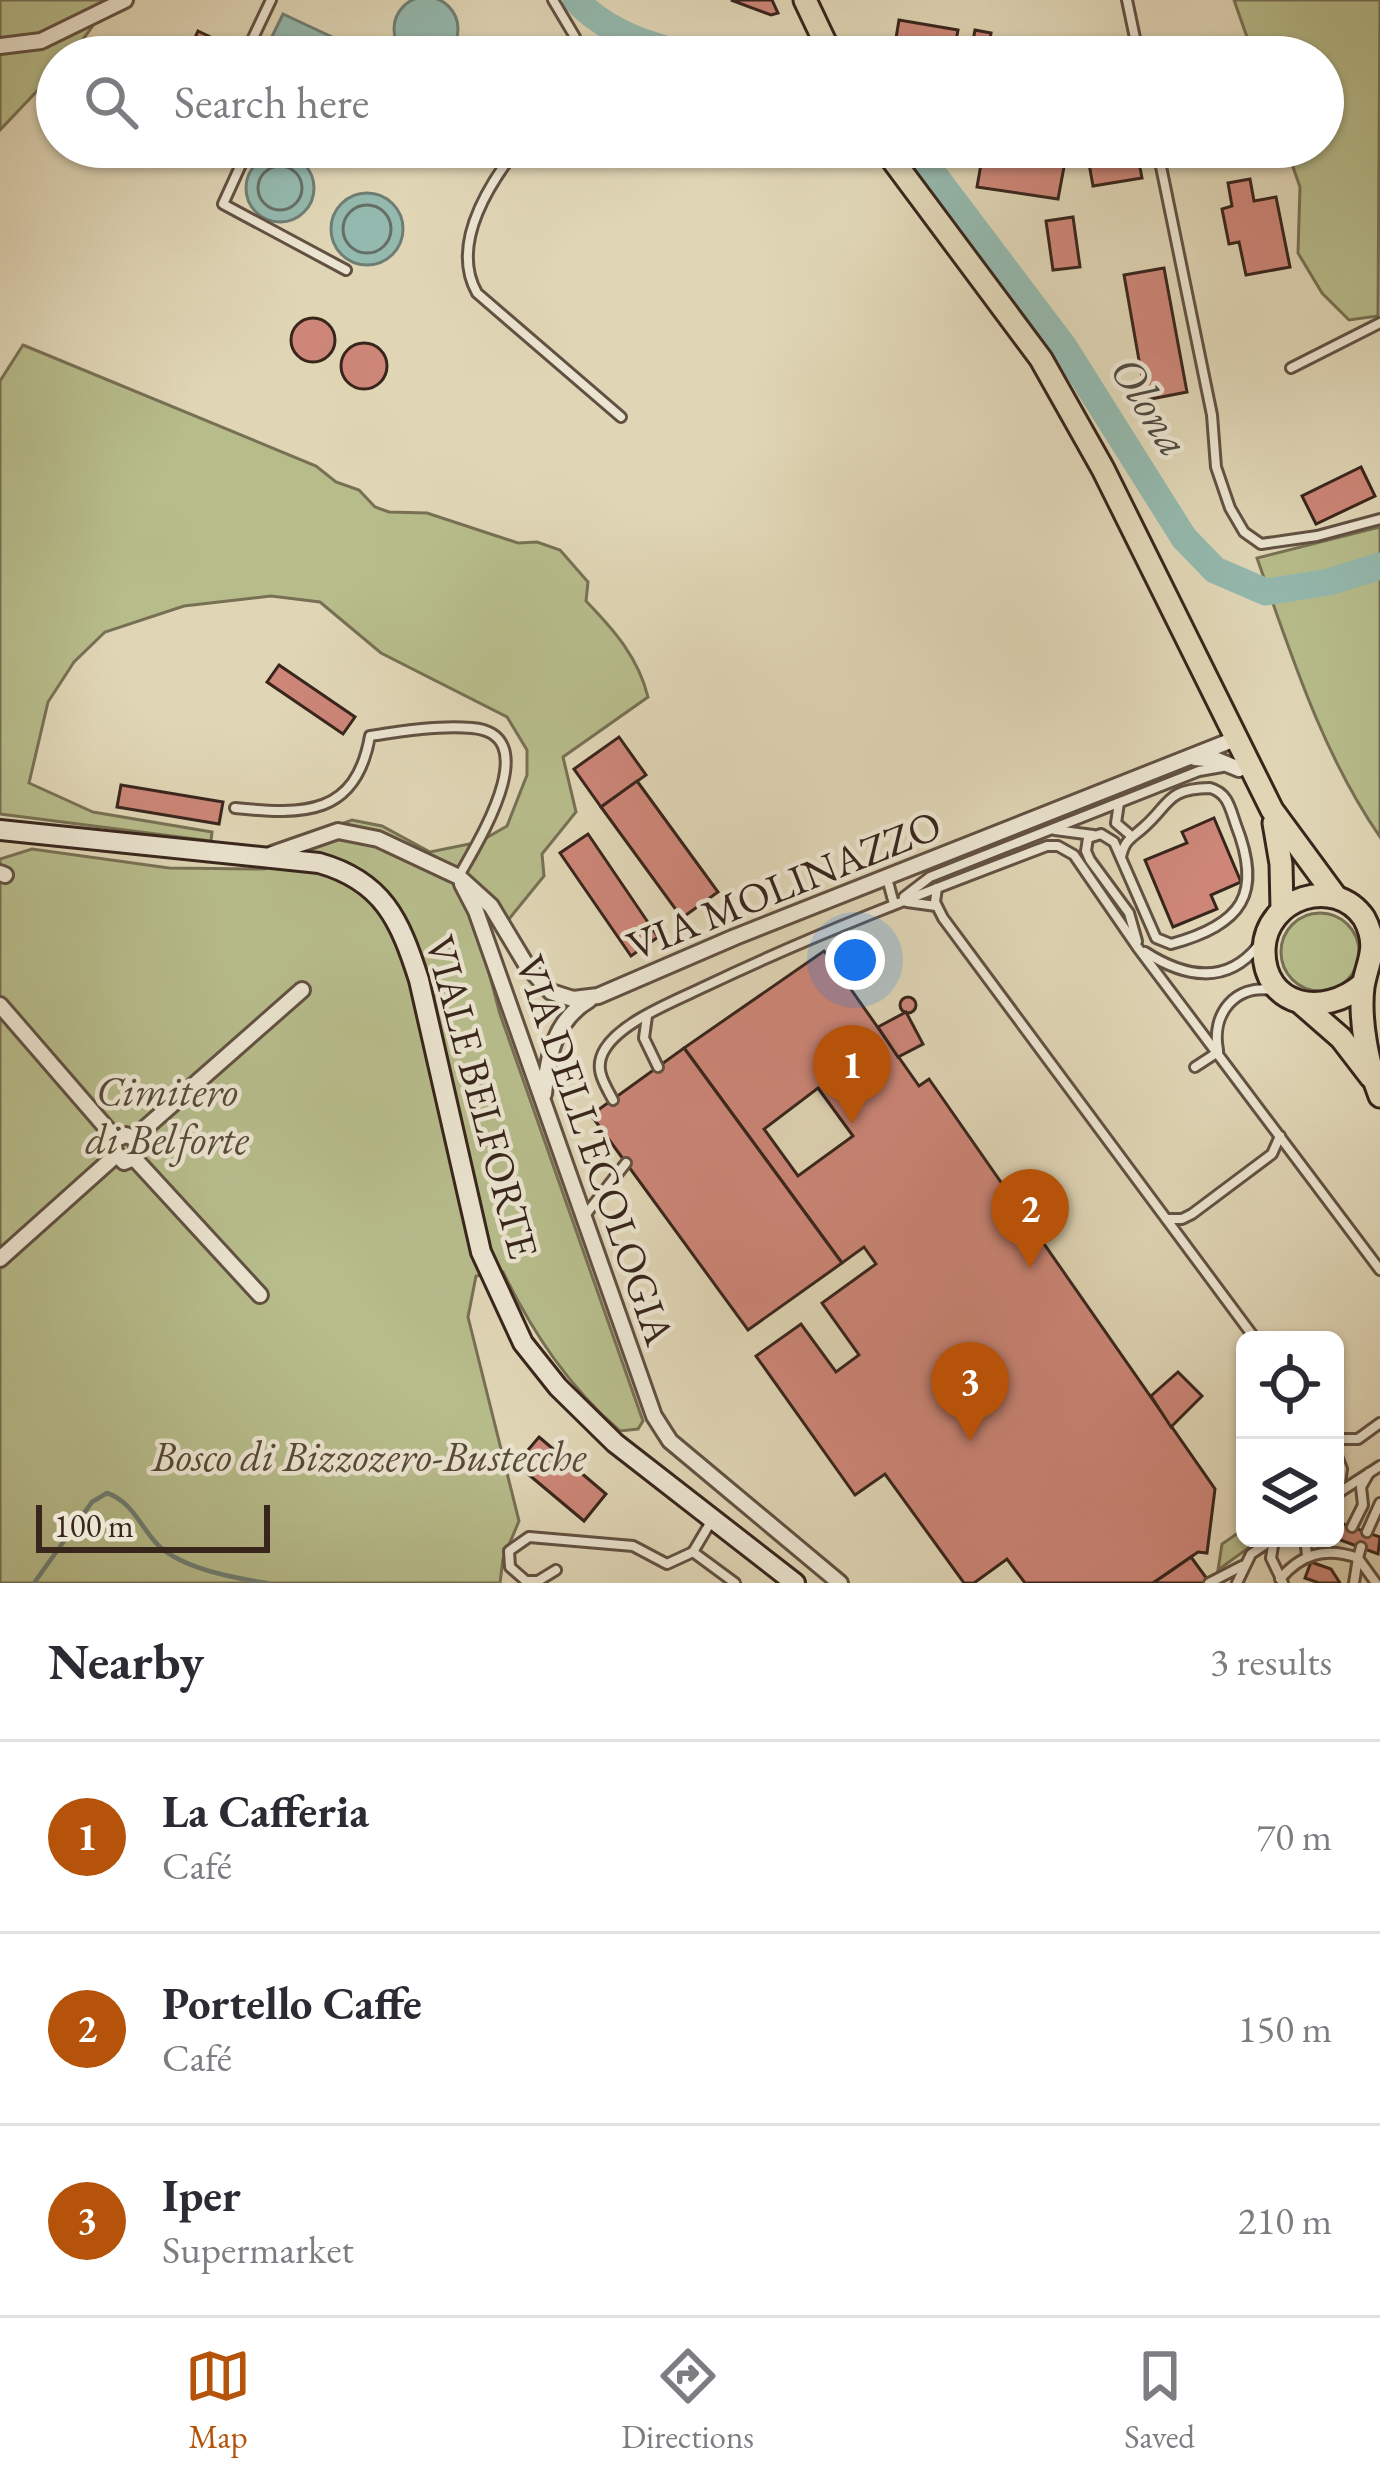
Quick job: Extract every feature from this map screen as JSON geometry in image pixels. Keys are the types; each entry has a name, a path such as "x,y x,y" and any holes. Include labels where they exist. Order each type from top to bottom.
{"main road":[{"path":"806,0 822,36"},
{"path":"899,168 1041,359 1103,469 1235,739 1247,773 1336,897"},
{"path":"1272,811 1282,909"},
{"name":"VIALE BELFORTE","path":"0,830 255,856 358,876 383,900 407,943 481,1252 523,1343 558,1387 615,1443 795,1583"},
{"path":"1292,998 1324,1006 1346,999 1363,985 1372,969 1372,934 1352,905 1336,897 1298,899 1282,909 1265,938 1264,958 1270,977 1292,998 1341,1038 1377,1089"},
{"path":"1363,985 1377,1089"}],"street":[{"path":"51,36 125,0"},
{"path":"0,46 36,42"},
{"name":"VIA MOLINAZZO","path":"459,877 491,906 527,967 551,992 573,999 598,997 1235,739"},
{"name":"VIA MOLINAZZO","path":"1178,762 1198,757 1247,773"},
{"path":"255,856 282,853 338,830 356,832 459,877"},
{"name":"VIA DELL'ECOLOGIA","path":"459,877 476,911 654,1416 670,1441 840,1583"},
{"path":"134,1138 302,991"},
{"path":"543,1099 558,1028 571,1012 598,997"},
{"path":"0,1005 116,1139 115,1156 0,1259"},
{"path":"115,1156 124,1162 139,1149 134,1138 116,1139"},
{"path":"134,1158 260,1295"}],"lane":[{"path":"254,36 271,0"},
{"path":"553,0 574,36"},
{"path":"1127,0 1135,36"},
{"path":"239,168 223,204 346,271"},
{"path":"503,168 483,196 469,250 468,277 477,292 622,417"},
{"path":"1161,168 1212,415 1216,466 1244,532 1261,544 1317,536 1380,519"},
{"path":"1291,368 1380,323"},
{"path":"235,808 284,813 314,807 347,791 364,768 370,736 476,728 495,737 507,755 505,783 459,877"},
{"path":"896,903 920,882 1199,771 1214,767 1247,773"},
{"path":"1042,833 1062,830 1108,837 1156,938 1163,943 1179,942 1226,919 1249,885 1249,858 1220,791 1203,788 1172,796 1131,835 1120,857"},
{"path":"1119,802 1116,823 1131,835"},
{"path":"1094,835 1088,838 1086,850 1129,914 1138,948 1170,968 1222,973 1246,961 1265,938"},
{"path":"613,1100 600,1076 602,1053 647,1015 798,942 1047,846 1058,846 1067,849 1087,872 1138,948 1380,1270"},
{"path":"887,878 896,903"},
{"path":"936,906 938,887"},
{"path":"896,903 936,906 1249,1331"},
{"path":"1218,1052 1216,1025 1230,1000 1256,988 1292,998"},
{"path":"647,1015 644,1038 658,1066"},
{"path":"1195,1066 1218,1052"},
{"path":"1165,1218 1182,1220 1192,1214 1272,1154 1280,1135"},
{"path":"583,1220 626,1163"},
{"path":"1344,1439 1358,1439 1380,1423"},
{"path":"1344,1489 1380,1466"},
{"path":"1350,1524 1363,1505 1361,1487 1369,1473"},
{"path":"1367,1532 1380,1503"},
{"path":"556,1570 538,1581 526,1581 510,1567 508,1551 529,1537 633,1546 667,1564 692,1552 713,1519"},
{"path":"1273,1547 1270,1558 1281,1581 1307,1555 1340,1546 1358,1558 1376,1583"},
{"path":"1237,1583 1244,1565 1260,1547"},
{"path":"1306,1547 1307,1555"},
{"path":"1354,1583 1361,1547"},
{"path":"692,1552 735,1583"},
{"path":"1209,1582 1244,1565"},
{"path":"1376,1583 1379,1566"}],"green space":[{"path":"0,0 101,0 85,36 36,36 36,92 0,130"},
{"path":"1234,0 1380,0 1378,316 1349,320 1322,293 1298,253 1300,187 1293,168 1344,168 1344,36 1247,36"},
{"path":"23,345 316,466 336,482 359,490 375,507 427,513 518,543 537,542 560,550 588,582 586,601 624,645 644,683 648,697 563,757 576,812 542,854 544,876 509,919 478,932 500,1014 643,1421 638,1429 620,1431 553,1358 503,1272 476,1276 468,1317 519,1521 503,1559 500,1583 0,1583 0,859 32,849 169,868 264,869 352,820 382,826 430,852 479,842 507,826 527,775 527,750 507,717 381,653 320,602 271,596 184,606 105,632 74,662 48,702 29,783 93,812 212,832 211,841 0,814 0,381"},
{"path":"1380,527 1380,837 1325,737 1257,558"},
{"path":"1320,913 1348,924 1359,952 1348,980 1320,991 1292,980 1281,952 1292,924"},
{"path":"1236,1534 1236,1547 1250,1547 1218,1570 1222,1544"}],"water":[{"path":"414,0 438,0 455,17 456,36 396,36 397,17"},
{"path":"283,14 330,36 272,36"},
{"path":"253,168 307,168 312,175 312,201 293,220 267,220 248,201 248,175"},
{"path":"367,193 392,204 403,229 392,254 367,265 342,254 331,229 342,204"}],"building":[{"path":"731,0 772,0 778,13 771,15"},
{"path":"899,20 958,30 957,36 896,36"},
{"path":"980,168 1064,168 1058,199 977,187"},
{"path":"1090,168 1140,168 1142,178 1093,186"},
{"path":"1250,179 1254,201 1276,197 1290,267 1246,275 1239,242 1229,244 1222,209 1232,206 1228,183"},
{"path":"1073,217 1080,267 1053,270 1046,221"},
{"path":"1164,268 1187,392 1146,400 1124,275"},
{"path":"313,318 329,324 335,340 329,356 313,362 297,356 291,340 297,324"},
{"path":"364,343 380,350 387,366 380,382 364,389 348,382 341,366 348,350"},
{"path":"1361,467 1375,496 1316,524 1302,496"},
{"path":"279,665 355,717 343,734 267,682"},
{"path":"619,737 646,775 601,807 574,769"},
{"path":"637,781 718,892 682,918 601,807"},
{"path":"121,785 223,802 219,824 117,807"},
{"path":"1214,818 1241,882 1211,895 1217,909 1173,927 1145,860 1187,843 1182,832"},
{"path":"588,834 658,937 631,956 560,853"},
{"path":"824,951 919,1086 929,1079 1215,1489 1207,1553 1198,1552 1153,1583 1025,1583 1007,1559 974,1583 964,1583 885,1474 855,1495 756,1356 801,1324 836,1372 859,1355 822,1303 876,1264 864,1247 842,1263 684,1048","holes":["818,1088 853,1136 798,1176 764,1129"]},
{"path":"908,997 916,1005 908,1013 900,1005"},
{"path":"906,1012 923,1044 898,1057 878,1027"},
{"path":"684,1048 842,1263 748,1330 591,1115"},
{"path":"1178,1372 1202,1396 1171,1427 1151,1396"},
{"path":"539,1437 606,1494 584,1521 516,1464"},
{"path":"1344,1524 1380,1537 1378,1554 1344,1541"},
{"path":"1191,1557 1210,1583 1153,1583 1168,1573"},
{"path":"1311,1562 1331,1569 1340,1583 1305,1578"}],"waterway":[{"name":"Olona","path":"576,0 629,36"},
{"name":"Olona","path":"929,168 1064,347 1184,538 1215,570 1266,592 1329,582 1380,566"},
{"path":"34,1583 92,1502 107,1493 123,1502 169,1554 210,1571 267,1583"}],"place":[{"name":"La Cafferia","path":"852,1124"},
{"name":"Portello Caffe","path":"1030,1268"},
{"name":"Iper","path":"970,1441"}],"park label":[{"name":"Cimitero di Belforte","path":"167,1115"},
{"name":"Bosco di Bizzozero-Bustecche","path":"369,1456"}]}
